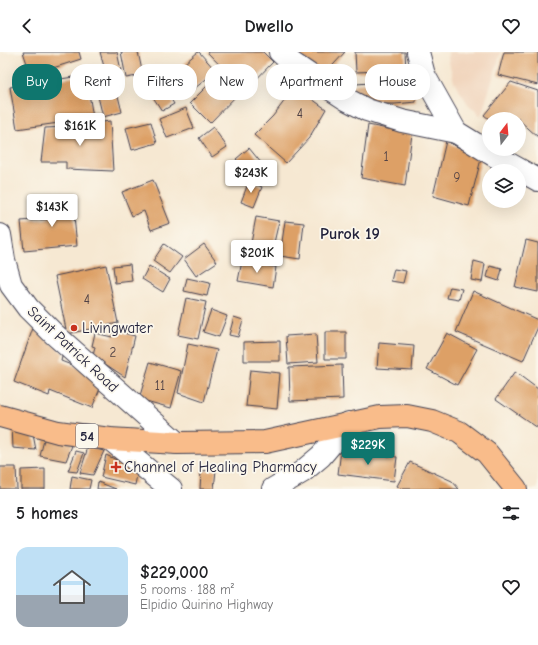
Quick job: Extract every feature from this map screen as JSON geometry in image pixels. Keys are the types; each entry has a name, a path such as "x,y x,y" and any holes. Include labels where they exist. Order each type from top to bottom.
{"highway":[{"name":"54","path":"0,416 58,432 177,443 265,442 380,417 406,416 432,421 459,432 487,453 516,489"}],"street":[{"path":"280,52 292,63 326,86 367,110 402,121 456,132 538,180"},
{"path":"418,52 424,75 456,132"},
{"name":"Saint Patrick Road","path":"0,235 4,260 12,284 28,308 54,334 177,443"},
{"path":"273,489 302,472 320,456 349,424"},
{"path":"110,438 171,489"}],"shaded area":[{"path":"448,52 501,52 481,116 468,104 454,82"}],"building":[{"path":"23,52 79,52 81,59 62,65 27,64"},
{"path":"100,52 117,52 120,64 103,64"},
{"path":"121,52 138,52 141,64 133,64 133,77 126,78 125,64 123,64"},
{"path":"199,52 210,64 205,64 205,80 197,87 197,64 184,64"},
{"path":"207,52 263,52 273,62 271,64 266,64 266,69 258,78 258,64 219,64"},
{"path":"295,52 345,52 334,64 309,64"},
{"path":"355,52 405,52 406,64 365,64 365,72 357,72 357,64 356,64"},
{"path":"504,52 538,52 538,85 498,75"},
{"path":"70,78 70,100 90,100 93,118 17,129 12,100 62,100 62,79"},
{"path":"511,82 538,91 538,137 526,126 526,112 486,112"},
{"path":"365,83 365,100 416,100 416,102 378,104 357,98 357,84"},
{"path":"10,87 12,87 12,99"},
{"path":"205,88 205,100 232,100 210,123 190,103 193,100 197,100 197,96"},
{"path":"99,100 119,100 122,112 103,117"},
{"path":"155,100 172,100 174,104 162,111"},
{"path":"285,100 313,100 326,109 309,138 286,163 254,135 273,116"},
{"path":"186,108 194,128 167,138 159,119"},
{"path":"110,121 113,171 66,169 66,162 41,162 45,128 67,127"},
{"path":"151,122 157,143 132,150 126,128"},
{"path":"368,125 412,134 405,186 361,178"},
{"path":"213,127 227,147 212,157 199,138"},
{"path":"446,141 481,159 469,206 433,196"},
{"path":"249,148 262,164 249,174 236,159"},
{"path":"153,180 170,223 151,230 144,211 132,216 122,192"},
{"path":"249,181 262,187 254,207 241,202"},
{"path":"72,197 77,246 24,251 21,221 49,219 47,199"},
{"path":"256,217 279,221 273,247 251,243"},
{"path":"285,221 304,223 300,259 280,256"},
{"path":"526,240 538,243 538,292 515,287"},
{"path":"164,244 182,257 170,273 153,261"},
{"path":"204,244 217,262 196,276 184,259"},
{"path":"242,261 276,267 273,287 238,281"},
{"path":"474,261 485,264 482,282 471,280"},
{"path":"130,264 132,281 115,283 113,266"},
{"path":"106,265 118,323 67,334 55,276"},
{"path":"149,266 170,279 163,292 142,279"},
{"path":"490,266 502,269 499,281 487,277"},
{"path":"394,269 406,271 403,283 391,281"},
{"path":"187,278 210,283 207,296 184,291"},
{"path":"450,287 462,289 459,300 447,298"},
{"path":"473,291 538,320 538,327 523,361 456,332"},
{"path":"186,298 206,302 198,339 178,335"},
{"path":"211,310 227,316 219,337 203,332"},
{"path":"234,317 243,320 238,337 229,335"},
{"path":"33,328 63,353 61,361 84,370 101,386 92,408 50,391 49,396 14,382"},
{"path":"113,330 135,336 125,377 93,356 95,347 92,346 95,333 112,337"},
{"path":"325,332 346,332 346,359 325,359"},
{"path":"447,333 477,349 457,385 427,369"},
{"path":"316,334 318,362 288,364 286,336"},
{"path":"280,341 280,361 244,361 244,342"},
{"path":"379,343 414,346 412,370 377,368"},
{"path":"188,344 217,350 204,402 178,393"},
{"path":"150,362 181,371 171,408 139,399"},
{"path":"342,365 343,399 290,401 289,367"},
{"path":"250,370 280,373 277,409 246,406"},
{"path":"515,372 538,389 538,428 496,399"},
{"path":"12,426 32,429 36,450 13,448"},
{"path":"45,436 73,443 66,461 40,456"},
{"path":"88,447 104,451 93,475 80,473"},
{"path":"341,450 397,457 394,481 338,474"},
{"path":"76,451 84,453 77,472 68,471"},
{"path":"106,455 138,470 135,485 101,477"},
{"path":"410,462 452,481 459,489 402,489 397,486"},
{"path":"0,467 16,467 17,489 0,489"},
{"path":"45,469 45,489 21,489 21,470"},
{"path":"216,470 214,489 200,489 201,471"},
{"path":"72,476 91,480 89,489 70,489"},
{"path":"98,482 116,489 97,489"}],"place":[{"name":"Livingwater","path":"74,328"},
{"name":"Channel of Healing Pharmacy","path":"116,467"}],"district":[{"name":"Purok 19","path":"350,234"}]}
